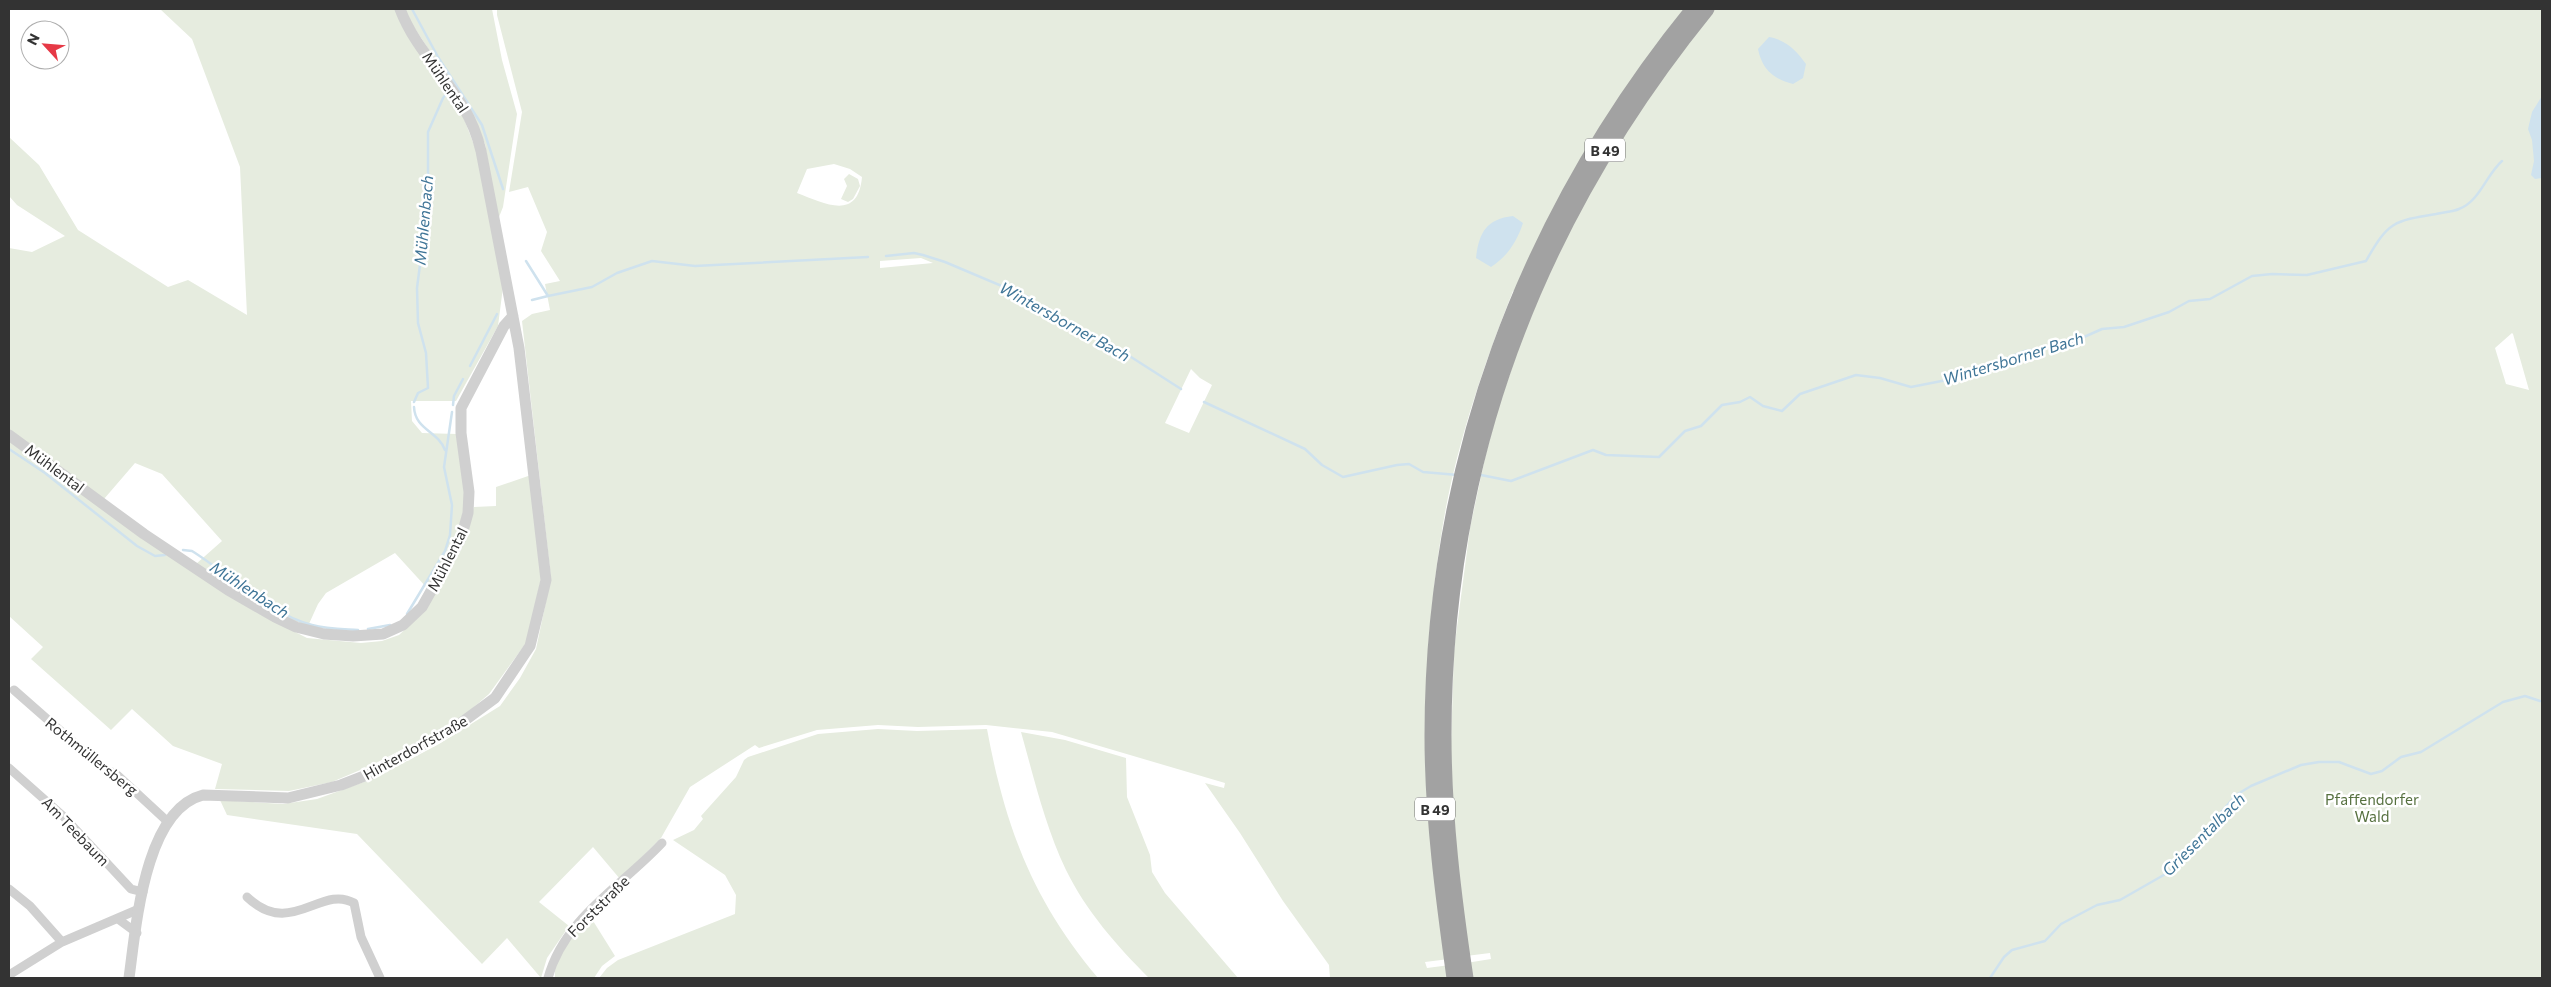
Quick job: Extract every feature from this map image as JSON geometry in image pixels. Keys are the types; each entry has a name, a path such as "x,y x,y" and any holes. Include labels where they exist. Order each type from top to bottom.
{"highway":[{"name":"B 49","path":"1454,978 1435,804 1432,738 1442,640 1474,470 1521,304 1553,220 1595,145 1646,69 1693,9"},
{"name":"B 49","path":"1521,304 1606,150 1656,75 1707,9"},
{"name":"B 49","path":"1442,640 1446,804 1451,864 1466,978"}],"street":[{"name":"Mühlental","path":"9,435 39,455 144,534 228,590 275,618 296,627 324,634 353,636 383,634 403,625 422,607 461,538 468,513 469,492 460,426 461,408 504,326 514,316 487,191 481,151 473,124 463,104 410,30 400,9"},
{"name":"Hinterdorfstraße","path":"129,978 139,910 148,867 168,822 190,798 203,795 288,798 341,786 372,773 457,726 495,698 530,646 546,580 537,490 514,316"},
{"name":"Rothmüllersberg","path":"14,690 105,770 115,773 168,822"},
{"name":"Am Teebaum","path":"9,768 63,816 131,889 143,892"},
{"name":"Forststraße","path":"548,978 553,958 576,925 662,843"},
{"path":"9,889 30,906 62,942"},
{"path":"247,897 263,910 272,914 281,914 337,899 348,899 354,903 361,937 380,978"},
{"path":"9,975 62,942 139,910"},
{"path":"118,919 137,933"}],"green space":[{"path":"160,9 396,9 459,106 476,150 503,287 498,326 456,401 411,401 412,421 422,433 457,434 465,480 462,518 449,549 427,588 395,553 326,593 318,604 308,626 277,614 196,564 222,541 162,474 135,463 104,499 36,448 9,431 9,248 32,252 65,236 17,205 9,196 9,137 39,165 78,230 168,287 188,280 247,315 240,167 192,39"},
{"path":"405,9 492,9 502,60 517,114 503,207 497,222 485,144 472,115 410,21"},
{"path":"497,9 1689,9 1516,292 1513,291 1478,386 1457,458 1440,544 1428,648 1432,649 1449,959 1425,962 1427,968 1450,965 1452,978 1330,978 1329,965 1283,901 1240,833 1205,783 1224,788 1225,783 1052,732 986,725 918,727 878,725 817,730 759,748 755,745 690,787 661,838 620,879 593,847 539,902 569,926 547,958 541,978 507,938 482,964 357,834 227,815 220,800 283,804 317,799 375,778 439,744 500,706 520,678 536,649 551,578 522,321 532,314 550,310 545,284 560,281 541,251 547,232 528,187 509,192 522,112","holes":["834,164 850,169 862,177 859,191 854,200 838,206 797,193 807,169","921,258 933,263 880,268 880,261","1191,369 1200,378 1212,385 1189,433 1165,423"]},
{"name":"Pfaffendorfer Wald","path":"1711,9 2542,9 2542,978 1469,978 1466,963 1491,959 1490,953 1466,956 1450,777 1454,650 1470,528 1497,412 1523,335 1585,190","holes":["2513,334 2529,390 2506,384 2495,348"]},
{"path":"849,174 858,179 860,186 853,199 848,202 841,199 847,186 844,179"},
{"path":"9,441 258,613 307,638 361,643 382,641 399,635 423,613 460,552 474,507 496,506 496,487 531,475 541,579 526,643 489,694 467,713 440,730 372,765 332,782 289,791 215,789 222,764 173,746 132,709 111,730 31,659 43,647 9,616"},
{"path":"878,729 917,731 987,729 1003,798 1025,861 1039,891 1056,920 1075,949 1098,978 599,978 607,968 618,960 735,914 736,895 725,875 673,840 694,830 703,819 701,816 736,777 744,760 748,757 818,734"},
{"path":"1021,732 1065,740 1126,758 1127,797 1150,855 1152,872 1165,893 1238,978 1149,978 1114,941 1083,900 1066,870 1046,819"},
{"path":"590,916 615,956 602,966 594,978 555,978 555,969 566,945"}],"water":[{"path":"1769,37 1786,43 1798,54 1806,64 1803,78 1793,84 1774,76 1766,68 1758,49"},
{"path":"2542,96 2542,178 2535,179 2531,175 2534,161 2532,140 2528,129 2532,112"},
{"path":"1513,216 1523,223 1515,242 1507,253 1491,267 1476,258 1479,241 1485,229 1496,220"}],"waterway":[{"name":"Mühlenbach","path":"412,9 438,57 482,125 503,189"},
{"name":"Mühlenbach","path":"414,402 418,393 428,388 426,353 418,323 417,288 428,203 428,132 447,93"},
{"name":"Wintersborner Bach","path":"1481,475 1511,481 1593,450 1606,455 1659,457 1685,431 1701,426 1722,405 1740,402 1750,397 1763,406 1782,411 1800,394 1856,375 1880,378 1911,387 1957,378 2025,351 2066,345 2102,329 2124,327 2169,312 2189,301 2210,299 2252,276 2272,274 2307,275 2366,261 2380,238 2393,226 2410,219 2456,210 2466,205 2478,194 2491,173 2502,161"},
{"name":"Wintersborner Bach","path":"886,256 914,253 923,255 945,262 1028,297 1069,326 1117,348 1181,389"},
{"name":"Wintersborner Bach","path":"548,296 592,287 617,273 652,261 695,266 868,257"},
{"name":"Mühlenbach","path":"526,261 548,296 532,300"},
{"name":"Mühlenbach","path":"470,366 497,314"},
{"name":"Mühlenbach","path":"453,405 454,396 463,379"},
{"name":"Wintersborner Bach","path":"1204,402 1305,449 1322,465 1343,477 1409,464 1423,472 1458,475"},
{"name":"Mühlenbach","path":"414,407 418,421 437,438 445,450"},
{"name":"Mühlenbach","path":"407,614 445,551 450,535 452,505 444,467 452,412"},
{"name":"Mühlenbach","path":"9,449 45,473 137,546 155,556 165,555"},
{"name":"Mühlenbach","path":"183,550 192,551 265,603 296,620 335,629 358,630"},
{"name":"Mühlenbach","path":"368,629 390,625"},
{"name":"Griesentalbach","path":"1990,978 2004,957 2012,950 2045,941 2061,924 2097,905 2120,900 2169,872 2236,795 2251,786 2301,765 2319,762 2339,762 2371,774 2382,771 2401,757 2421,752 2503,702 2525,696 2540,701"}]}
